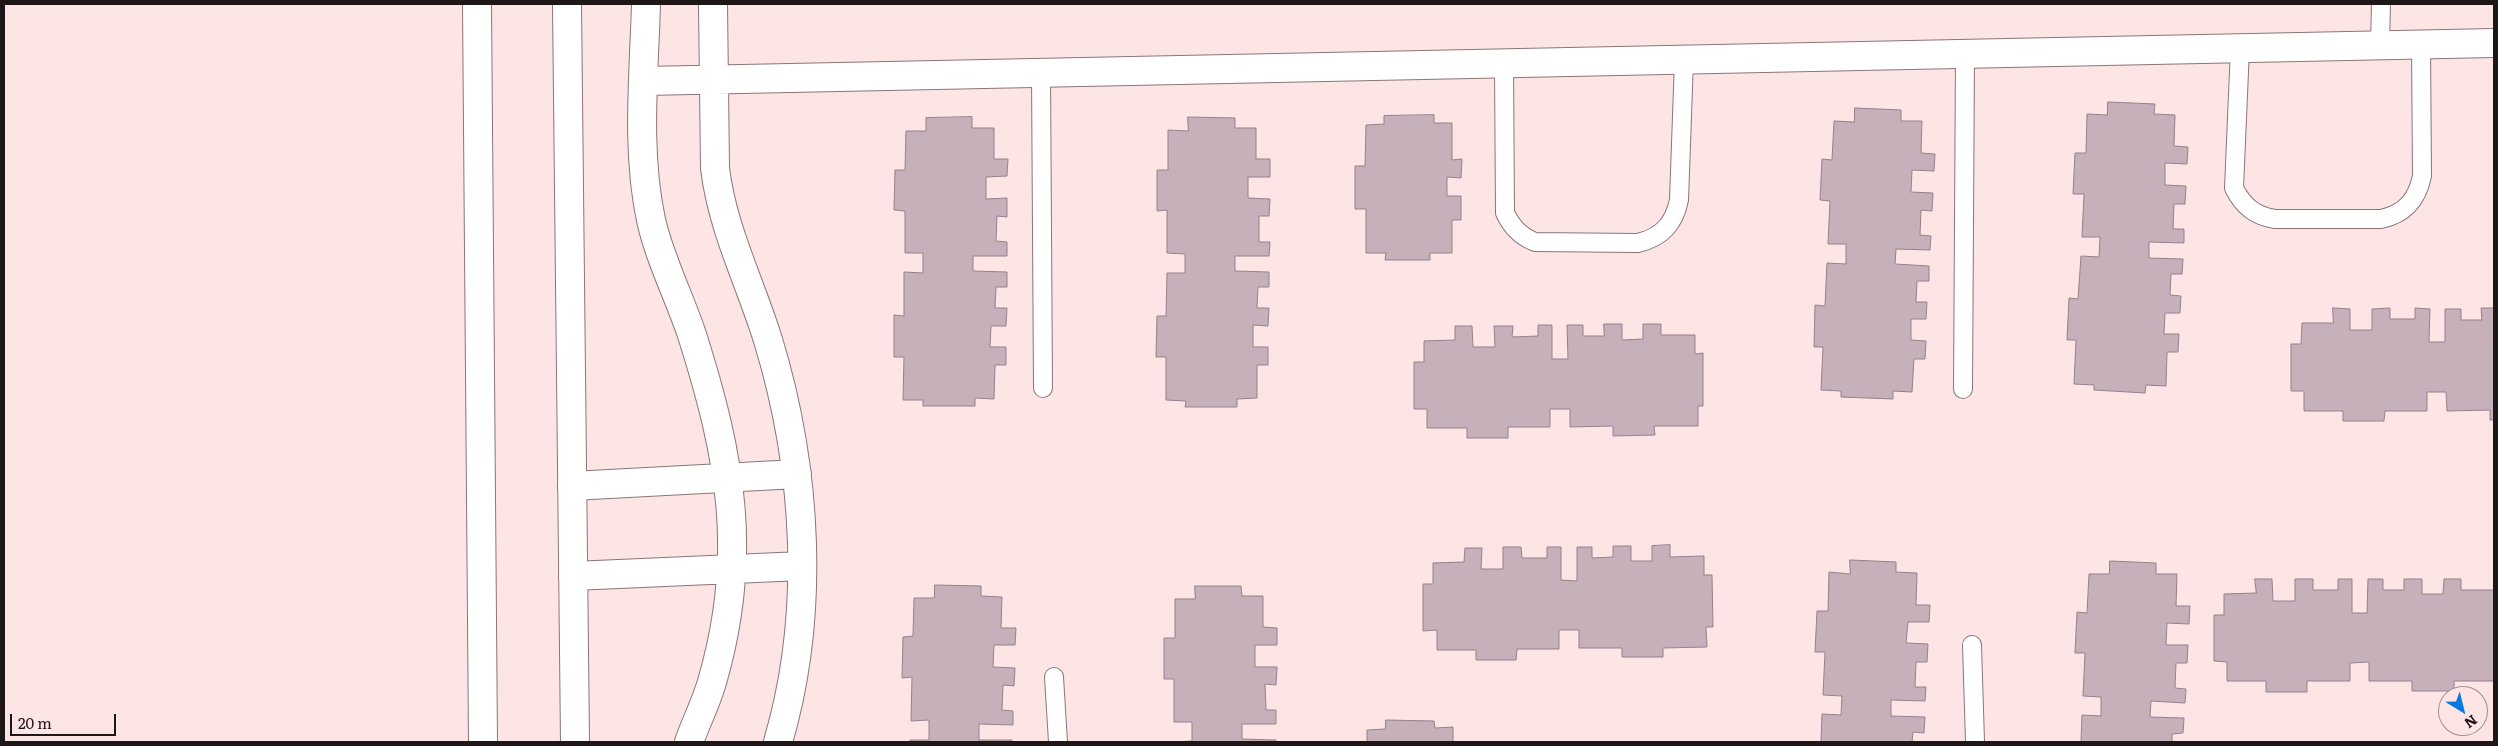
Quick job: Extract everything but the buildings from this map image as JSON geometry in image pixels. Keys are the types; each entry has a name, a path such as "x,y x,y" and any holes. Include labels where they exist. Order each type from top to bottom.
{"street":[{"path":"477,4 483,742"},
{"path":"567,4 575,742"},
{"path":"646,4 643,143 645,182 651,220 662,257 691,333 721,435 728,478 733,538 732,568 722,646 712,684 688,742"},
{"path":"713,4 715,168 717,190 722,213 763,323 783,390 797,474 802,566 799,617 794,668 785,718 778,742"},
{"path":"644,81 2494,43"},
{"path":"572,486 797,474"},
{"path":"573,576 802,566"}],"lane":[{"path":"2380,4 2380,45"},
{"path":"2240,48 2234,188 2246,206 2264,218 2381,219 2394,216 2405,210 2420,189 2422,176 2421,44"},
{"path":"1964,389 1965,54"},
{"path":"1504,64 1505,213 1510,223 1525,238 1546,243 1638,243 1662,234 1676,213 1679,200 1684,60"},
{"path":"1042,73 1043,388"},
{"path":"1972,645 1975,742"},
{"path":"1054,677 1058,742"}]}
